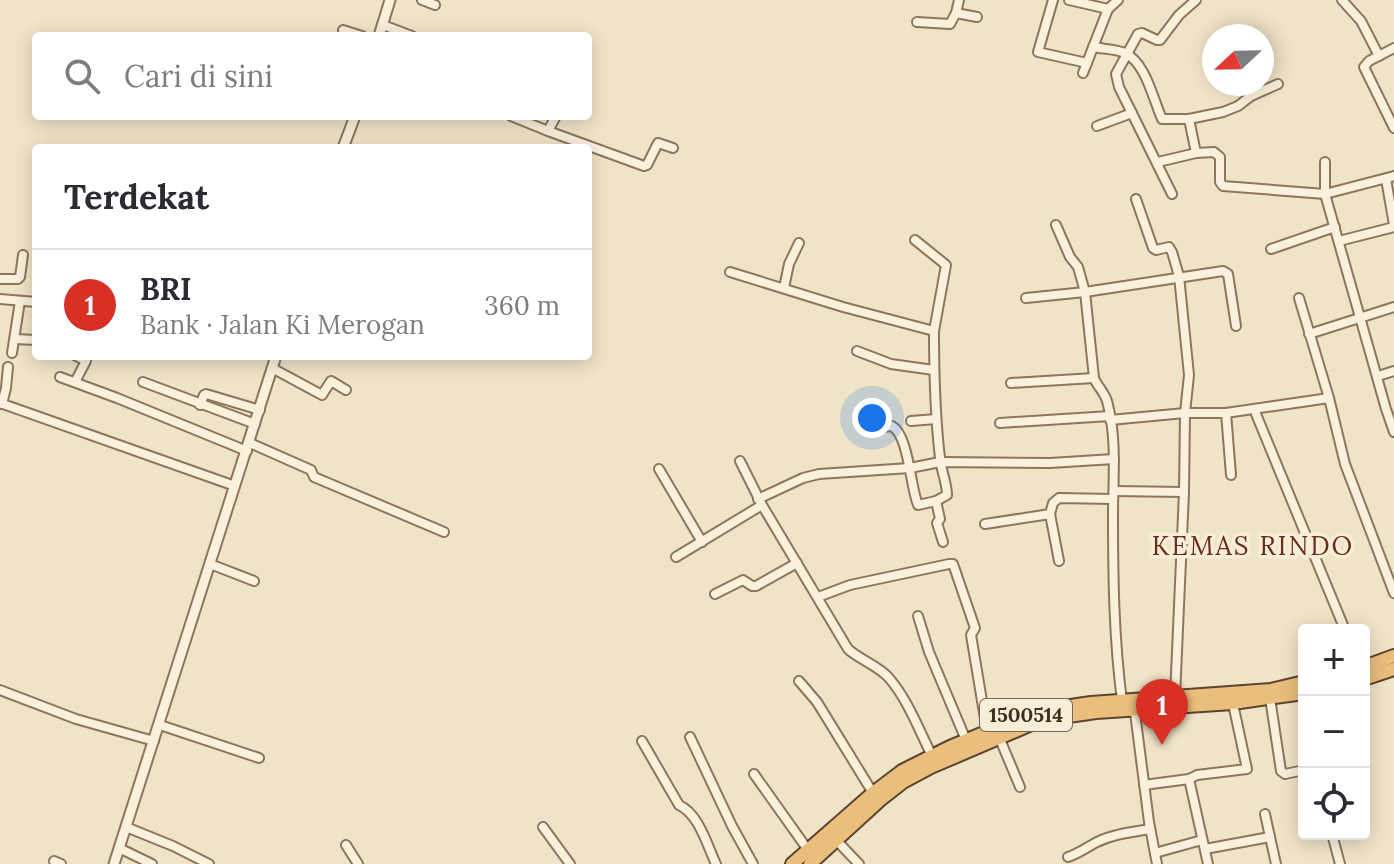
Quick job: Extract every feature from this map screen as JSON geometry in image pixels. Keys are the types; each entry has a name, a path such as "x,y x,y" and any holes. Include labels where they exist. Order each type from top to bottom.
{"highway":[{"path":"1370,671 1394,656"},
{"path":"1370,674 1394,669"},
{"name":"1500514","path":"1130,704 1232,698 1298,683"},
{"name":"1500514","path":"811,860 873,793 902,771 966,740 1041,720 1175,697 1270,698 1298,694"},
{"name":"1500514","path":"792,864 811,860 903,782 993,734"}],"street":[{"path":"422,0 435,5"},
{"path":"917,22 950,24 956,13 956,0"},
{"path":"1053,0 1038,52 1087,63"},
{"path":"1069,0 1108,9"},
{"path":"1083,73 1108,9 1118,0"},
{"path":"1172,194 1119,87 1116,74 1140,32 1160,40 1179,15 1196,0"},
{"path":"1342,0 1361,21 1379,56"},
{"path":"380,32 386,1"},
{"path":"956,13 977,17"},
{"path":"383,25 401,32"},
{"path":"343,30 349,32"},
{"path":"1093,47 1126,54 1145,76 1162,118 1189,119 1223,112 1278,84"},
{"path":"1394,48 1364,67 1394,128"},
{"path":"1097,126 1132,113"},
{"path":"1189,119 1196,153"},
{"path":"347,144 354,120"},
{"path":"521,120 584,144"},
{"path":"548,131 554,120"},
{"path":"592,147 644,166 658,143 673,148"},
{"path":"1158,162 1214,152 1219,155 1220,182 1223,186 1325,194 1390,177 1394,226 1339,241"},
{"path":"1325,162 1325,194 1394,432"},
{"path":"1136,199 1153,248 1171,248 1179,276 1189,375 1175,697"},
{"path":"1056,225 1070,257 1078,267 1085,292 1094,378 1097,387 1106,396 1110,418 1114,459 1116,659 1130,704 1157,864"},
{"path":"1271,249 1335,227"},
{"path":"866,429 897,427 917,504 936,501 948,492 940,462 934,370 934,331 946,265 915,240"},
{"path":"784,288 789,264 799,243"},
{"path":"0,279 20,277 23,255"},
{"path":"1026,298 1226,271 1236,326"},
{"path":"730,272 934,331"},
{"path":"1299,298 1345,464 1394,593"},
{"path":"0,299 32,302"},
{"path":"12,353 20,301"},
{"path":"1309,334 1394,307"},
{"path":"15,339 32,340"},
{"path":"857,351 891,364 934,370"},
{"path":"75,382 84,360"},
{"path":"152,864 117,857 260,410 272,360 322,395 331,381 346,390"},
{"path":"8,367 1,404 235,486"},
{"path":"1378,376 1394,371"},
{"path":"60,377 311,470 314,477 444,532"},
{"path":"1011,383 1094,378"},
{"path":"143,382 255,424"},
{"path":"200,405 206,394 260,410"},
{"path":"1000,423 1226,413 1329,398"},
{"path":"1226,413 1231,475"},
{"path":"1256,414 1343,624"},
{"path":"911,421 936,419"},
{"path":"676,557 760,502 811,476 910,468 940,462 1050,463 1114,459"},
{"path":"740,461 760,502 848,649 888,676 932,756"},
{"path":"659,469 702,542"},
{"path":"1059,561 1050,514 1053,503 1059,498 1184,492"},
{"path":"936,501 943,542"},
{"path":"985,524 1050,514"},
{"path":"715,594 743,580 756,586 797,563"},
{"path":"210,564 254,581"},
{"path":"818,597 850,585 953,564 975,628 971,635 993,734 1020,787"},
{"path":"918,616 929,652 966,740"},
{"path":"799,681 817,702 873,793"},
{"path":"0,690 76,719 154,741"},
{"path":"1144,785 1247,769 1232,698"},
{"path":"1270,698 1281,771 1285,774 1298,771"},
{"path":"160,725 259,758"},
{"path":"690,737 753,864"},
{"path":"642,741 679,805 689,810 716,864"},
{"path":"754,774 811,860"},
{"path":"1189,779 1208,864"},
{"path":"1265,814 1276,864"},
{"path":"126,827 209,864"},
{"path":"543,827 570,864"},
{"path":"1068,857 1106,838 1150,829"},
{"path":"1155,853 1270,837"},
{"path":"836,840 859,864"},
{"path":"1334,840 1340,864"},
{"path":"346,845 358,864"}],"place":[{"name":"BRI","path":"1162,745"}],"district":[{"name":"KEMAS RINDO","path":"1253,546"}]}
